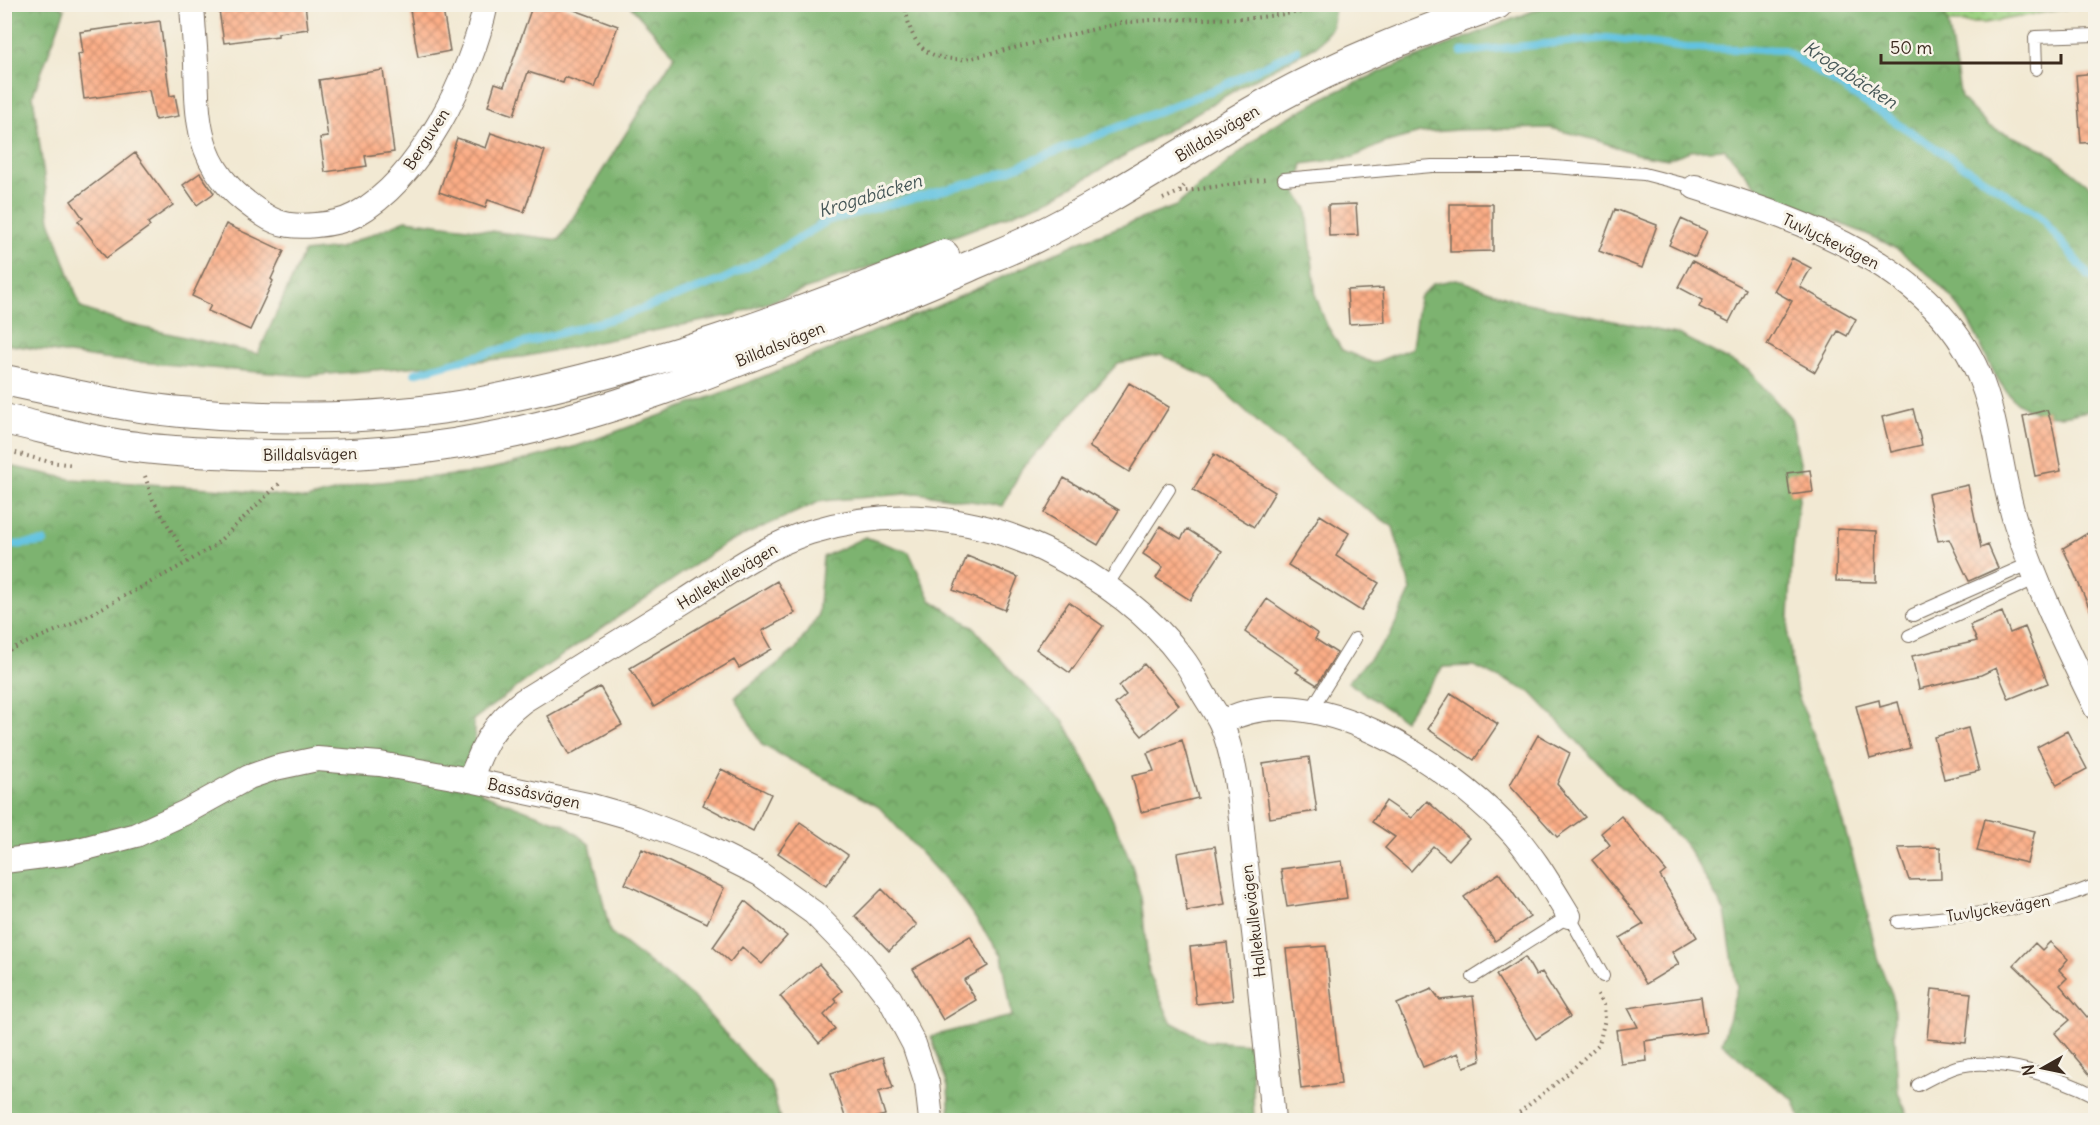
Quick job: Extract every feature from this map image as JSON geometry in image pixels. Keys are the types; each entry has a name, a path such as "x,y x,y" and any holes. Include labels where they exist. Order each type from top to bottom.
{"street":[{"name":"Berguven","path":"192,4 199,125 205,148 213,165 224,183 271,220 285,225 302,226 327,224 354,216 379,199 415,162 455,94 480,30 486,4"},
{"name":"Billdalsvägen","path":"4,380 105,401 180,412 260,416 327,416 385,414 481,402 595,376 732,335 913,268 1027,221 1105,182 1262,88 1360,41 1451,4"},
{"name":"Billdalsvägen","path":"4,419 80,438 137,447 188,452 286,456 334,456 446,445 542,426 661,389 746,358 1033,239 1111,196 1268,102 1323,74 1497,4"},
{"name":"Tuvlyckevägen","path":"1695,187 1791,220 1855,249 1908,284 1951,327 1968,351 1982,382 1992,416 2007,492 2016,524 2034,571 2096,708"},
{"name":"Hallekullevägen","path":"470,780 484,743 507,713 761,553 808,532 853,522 898,517 949,520 1000,531 1061,559 1131,605 1156,627 1184,660 1221,723 1236,784 1261,986 1273,1120"},
{"path":"1221,723 1232,716 1251,710 1285,707 1311,710 1379,734 1424,758 1470,792 1508,828 1538,864 1569,916"},
{"name":"Bassåsvägen","path":"4,861 67,853 136,835 169,821 249,777 317,759 380,764 592,806 634,818 700,844 760,874 814,913 858,958 890,999 914,1044 927,1083 931,1120"}],"lane":[{"path":"2036,69 2035,37 2096,34"},
{"name":"Tuvlyckevägen","path":"1284,179 1432,166 1542,166 1644,174 1695,187"},
{"path":"1106,587 1169,489"},
{"path":"1913,615 2034,571"},
{"path":"1909,636 2034,571"},
{"path":"1311,710 1355,639"},
{"name":"Tuvlyckevägen","path":"1898,922 2029,907 2067,897 2096,885"},
{"path":"1473,977 1569,916 1603,976"},
{"path":"1918,1085 1942,1072 1962,1066 1983,1065 2009,1067 2057,1078 2096,1096"}],"path":[{"path":"905,4 906,19 918,45 932,56 946,60 967,59 1120,23 1151,20 1254,18 1308,11 1335,4"},
{"path":"1179,192 1252,180 1284,179"},
{"path":"143,469 153,501 189,561"},
{"path":"4,652 72,624 214,546 280,482 283,474"},
{"path":"1510,1120 1565,1076 1599,1044 1605,1019 1604,1005 1592,985"}],"green space":[{"path":"1331,4 1335,8 1332,27 1318,45 1247,83 1051,199 912,252 733,315 522,357 307,376 102,359 5,344 4,32 15,5 59,5 65,9 33,95 50,220 81,308 123,323 258,354 304,252 339,248 406,220 559,240 675,55 629,5"},
{"path":"2095,4 2096,7 2069,8 1985,23 1948,23 1940,5"},
{"path":"1555,5 1940,5 1948,23 1961,98 1988,126 2045,150 2095,190 2095,410 2060,416 2036,412 2020,404 2008,393 1998,380 1975,332 1960,308 1909,258 1867,234 1782,203 1767,195 1754,184 1724,149 1690,151 1668,159 1636,154 1596,140 1550,128 1420,133 1384,143 1354,157 1303,164 1296,192 1307,209 1316,297 1326,324 1342,350 1373,363 1412,348 1419,298 1433,284 1457,279 1518,301 1680,335 1748,370 1791,418 1802,473 1792,560 1788,636 1797,693 1827,768 1862,889 1877,957 1893,998 1898,1093 1910,1120 1801,1120 1793,1099 1756,1073 1722,1043 1737,987 1725,912 1685,843 1620,786 1530,692 1474,666 1443,667 1404,720 1348,682 1389,637 1411,590 1393,527 1337,489 1262,426 1212,380 1162,355 1118,363 1021,470 1003,506 917,493 821,501 725,544 535,674 473,720 481,793 565,825 590,845 610,932 692,996 772,1086 780,1120 5,1120 5,465 71,479 225,489 306,499 369,483 476,473 577,446 732,389 945,303 1081,241 1176,206 1270,127 1331,94 1538,9"},
{"path":"865,537 909,552 931,600 973,627 1016,677 1063,720 1096,781 1131,862 1141,897 1149,973 1171,1022 1206,1041 1251,1044 1254,1120 950,1120 948,1087 931,1036 1012,1016 1002,955 957,893 879,807 762,745 735,697 795,650 818,616 823,557"}],"building":[{"path":"218,4 305,4 308,29 278,33 278,36 224,43"},
{"path":"409,4 442,4 450,51 418,57"},
{"path":"533,4 558,4 618,26 595,88 565,77 563,83 528,72 514,115 488,106 495,83 504,86"},
{"path":"160,21 170,96 175,95 179,116 155,120 149,90 84,99 78,54 83,53 80,32"},
{"path":"383,70 394,152 365,156 367,166 325,172 320,138 328,137 319,80"},
{"path":"2096,73 2096,142 2081,143 2076,75"},
{"path":"491,133 545,151 524,212 488,200 485,208 439,192 457,138 486,148"},
{"path":"135,153 173,205 148,223 150,226 106,258 78,221 83,218 71,201"},
{"path":"200,173 214,193 197,205 183,185"},
{"path":"1356,204 1358,235 1329,236 1328,205"},
{"path":"1450,204 1493,204 1493,251 1450,252"},
{"path":"1615,209 1657,225 1642,268 1599,251"},
{"path":"1681,219 1707,231 1695,257 1669,245"},
{"path":"226,224 284,251 250,330 208,311 211,305 192,296"},
{"path":"1792,258 1811,268 1800,287 1856,319 1847,336 1838,331 1815,372 1767,345 1792,301 1774,291"},
{"path":"1692,261 1746,289 1729,322 1699,307 1703,300 1678,287"},
{"path":"1383,288 1385,322 1349,324 1347,290"},
{"path":"1129,383 1169,407 1129,472 1089,447"},
{"path":"1913,409 1922,445 1891,452 1882,417"},
{"path":"2047,410 2053,428 2061,471 2035,476 2023,416"},
{"path":"1214,454 1275,492 1254,527 1193,490"},
{"path":"1810,470 1813,492 1790,495 1787,473"},
{"path":"1064,478 1119,510 1098,545 1044,513"},
{"path":"1968,485 1981,548 1988,545 1998,568 1969,581 1949,539 1938,541 1928,494"},
{"path":"1320,515 1349,533 1336,556 1379,583 1361,611 1288,565"},
{"path":"1160,526 1181,539 1187,529 1222,551 1190,600 1156,578 1163,567 1143,554"},
{"path":"2096,528 2096,623 2063,548"},
{"path":"1837,529 1877,531 1876,582 1836,581"},
{"path":"967,556 1018,577 1005,610 953,590"},
{"path":"777,581 795,613 762,631 772,649 739,668 734,660 654,707 630,668"},
{"path":"1267,599 1318,634 1315,639 1337,653 1317,685 1296,672 1299,669 1245,632"},
{"path":"1069,602 1103,626 1070,673 1036,649"},
{"path":"2002,612 2010,633 2025,627 2048,683 2009,699 1996,668 1981,675 1919,689 1912,656 1977,641 1970,625"},
{"path":"1144,664 1179,705 1142,736 1115,704 1126,695 1119,686"},
{"path":"600,687 622,725 569,755 548,716"},
{"path":"1451,693 1498,724 1474,760 1428,729"},
{"path":"1879,700 1880,707 1898,702 1910,748 1870,759 1856,706"},
{"path":"1968,728 1979,771 1944,779 1934,737"},
{"path":"2067,731 2087,769 2057,785 2037,747"},
{"path":"1538,735 1570,753 1557,784 1585,817 1557,837 1510,785"},
{"path":"1182,740 1198,798 1141,812 1132,776 1154,771 1147,753"},
{"path":"1309,757 1317,811 1270,818 1263,764"},
{"path":"721,769 771,794 753,831 703,805"},
{"path":"1386,801 1411,818 1427,801 1469,838 1449,860 1433,846 1411,871 1385,848 1395,837 1372,822"},
{"path":"1621,816 1666,871 1660,876 1697,937 1672,952 1679,964 1646,984 1620,938 1644,924 1592,860 1610,845 1601,833"},
{"path":"1985,819 2035,831 2027,863 1977,851"},
{"path":"800,822 848,855 826,886 778,853"},
{"path":"1215,846 1225,904 1187,911 1177,853"},
{"path":"1940,847 1941,879 1909,880 1898,848"},
{"path":"642,849 724,888 707,923 625,884"},
{"path":"1342,861 1347,898 1287,907 1281,869"},
{"path":"1499,873 1530,917 1495,941 1464,897"},
{"path":"882,889 917,925 889,951 855,916"},
{"path":"745,901 787,936 762,964 742,947 730,962 713,947"},
{"path":"970,936 988,966 964,980 976,1000 943,1020 913,969"},
{"path":"2050,942 2068,959 2059,970 2067,978 2060,985 2087,1017 2096,1010 2096,1082 2055,1033 2070,1020 2014,965 2035,943 2042,950"},
{"path":"1227,943 1233,1000 1196,1004 1190,947"},
{"path":"1326,946 1341,1084 1301,1089 1286,949"},
{"path":"1525,957 1536,976 1542,972 1570,1017 1536,1039 1496,975"},
{"path":"819,964 842,991 834,998 837,1002 824,1015 835,1029 819,1043 780,996"},
{"path":"1432,989 1440,1000 1473,996 1481,1061 1464,1067 1458,1053 1423,1067 1397,1004"},
{"path":"1932,989 1971,993 1966,1043 1927,1039"},
{"path":"1701,997 1706,1032 1645,1041 1647,1061 1621,1064 1616,1030 1638,1027 1628,1008"},
{"path":"883,1057 893,1088 878,1092 885,1115 867,1120 846,1120 831,1073"}],"waterway":[{"name":"Krogabäcken","path":"1462,52 1607,38 1686,48 1784,50 2039,215 2089,276 2096,279"},
{"name":"Krogabäcken","path":"415,373 622,316 722,280 770,256 827,221 986,179 1221,87 1297,50"},
{"name":"Krogabäcken","path":"4,546 44,542"}]}
